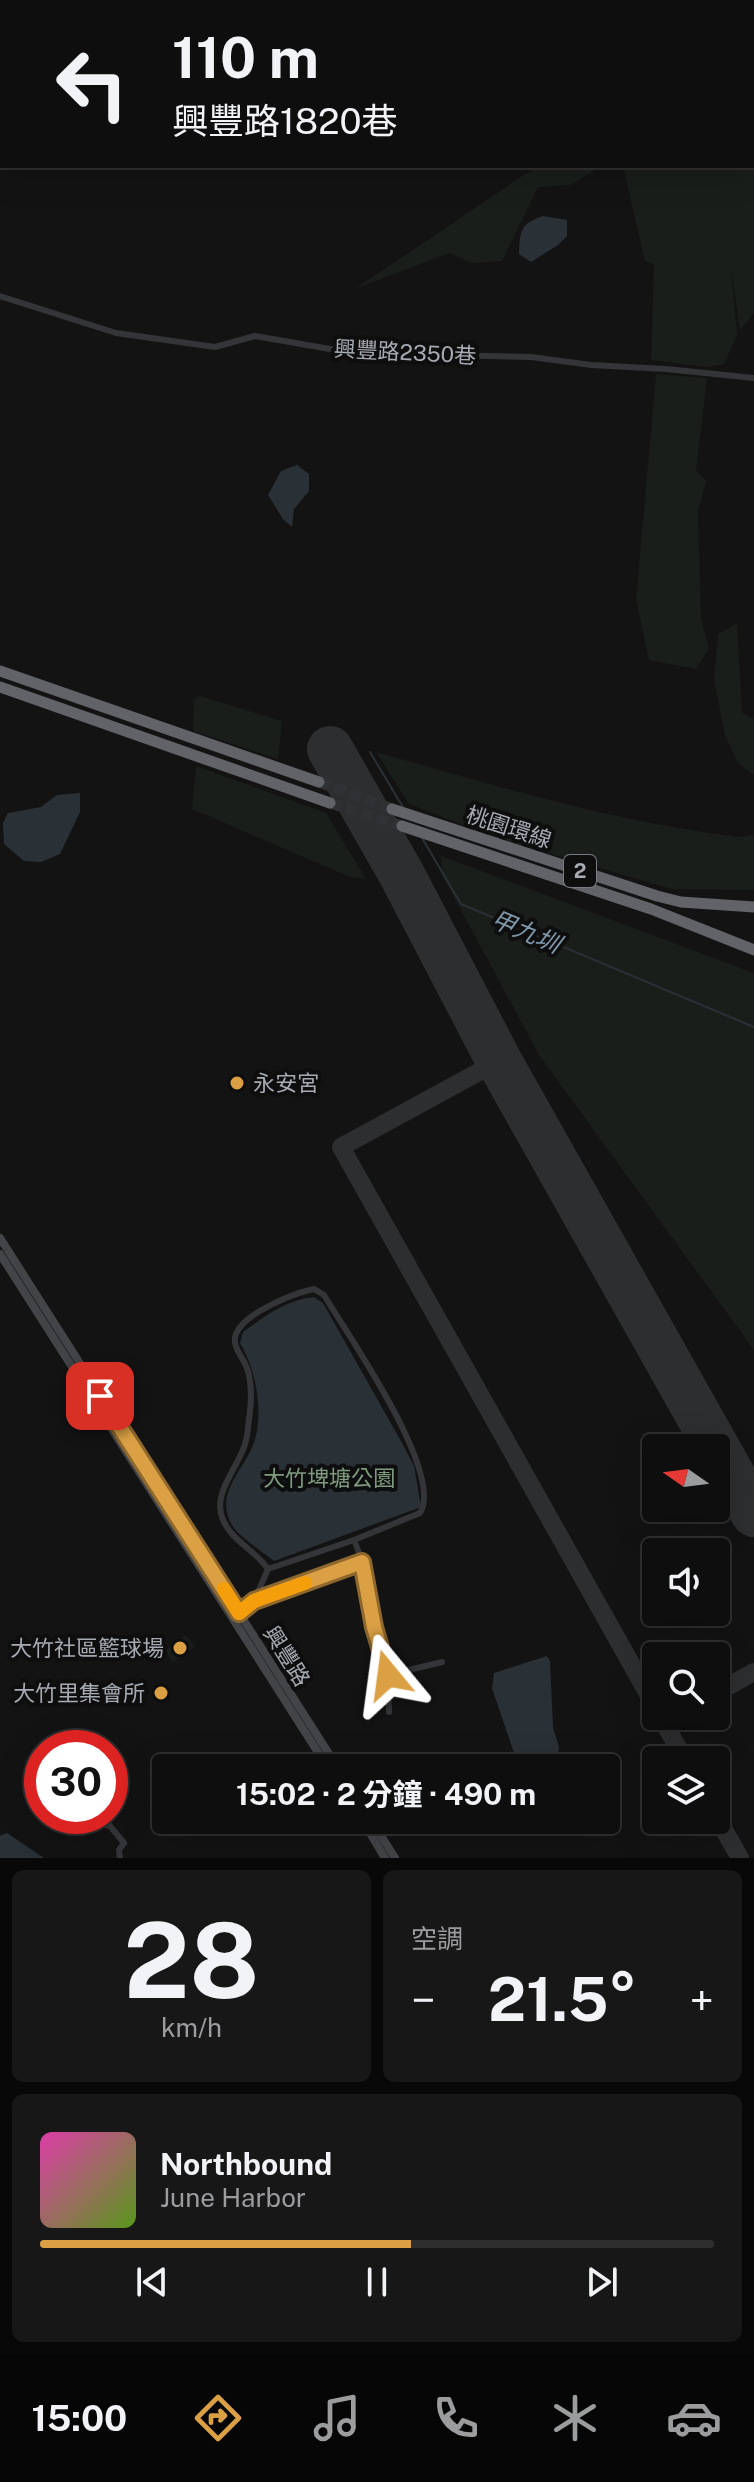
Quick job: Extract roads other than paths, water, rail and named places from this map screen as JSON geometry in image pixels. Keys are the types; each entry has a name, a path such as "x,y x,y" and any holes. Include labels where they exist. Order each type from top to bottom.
{"highway":[{"path":"0,671 319,782"},
{"path":"0,687 330,803"},
{"name":"桃園環線","path":"402,812 657,896 681,902 754,907"},
{"name":"桃園環線","path":"402,826 651,909 754,950"}],"main road":[{"name":"興豐路","path":"0,1238 329,1754"},
{"name":"興豐路","path":"0,1254 319,1754"},
{"path":"370,1834 385,1858"},
{"path":"380,1834 395,1858"}],"street":[{"name":"興豐路2350巷","path":"0,296 116,333 203,346 215,347 255,336 353,353 531,357 754,378"},
{"path":"254,1601 268,1569 354,1540 420,1513 426,1498 410,1439 324,1295 314,1289 297,1292 249,1320 236,1334 234,1343 247,1369 251,1399 246,1444 221,1495 220,1506 223,1520 235,1537 268,1569"},
{"path":"354,1540 388,1675 389,1712"},
{"path":"239,1613 254,1601 362,1562"},
{"path":"388,1675 442,1662"},
{"path":"117,1834 124,1843 119,1850 120,1858"}],"waterway":[{"name":"甲九圳","path":"370,752 404,809"},
{"name":"甲九圳","path":"422,838 461,904 754,1027"}],"tunnel":[{"path":"319,782 392,809"},
{"path":"330,803 402,826"}],"place":[{"name":"永安宮","path":"237,1083"},
{"name":"大竹社區籃球場","path":"180,1648"},
{"name":"大竹里集會所","path":"161,1693"}],"park label":[{"name":"大竹埤塘公園","path":"329,1478"}]}
